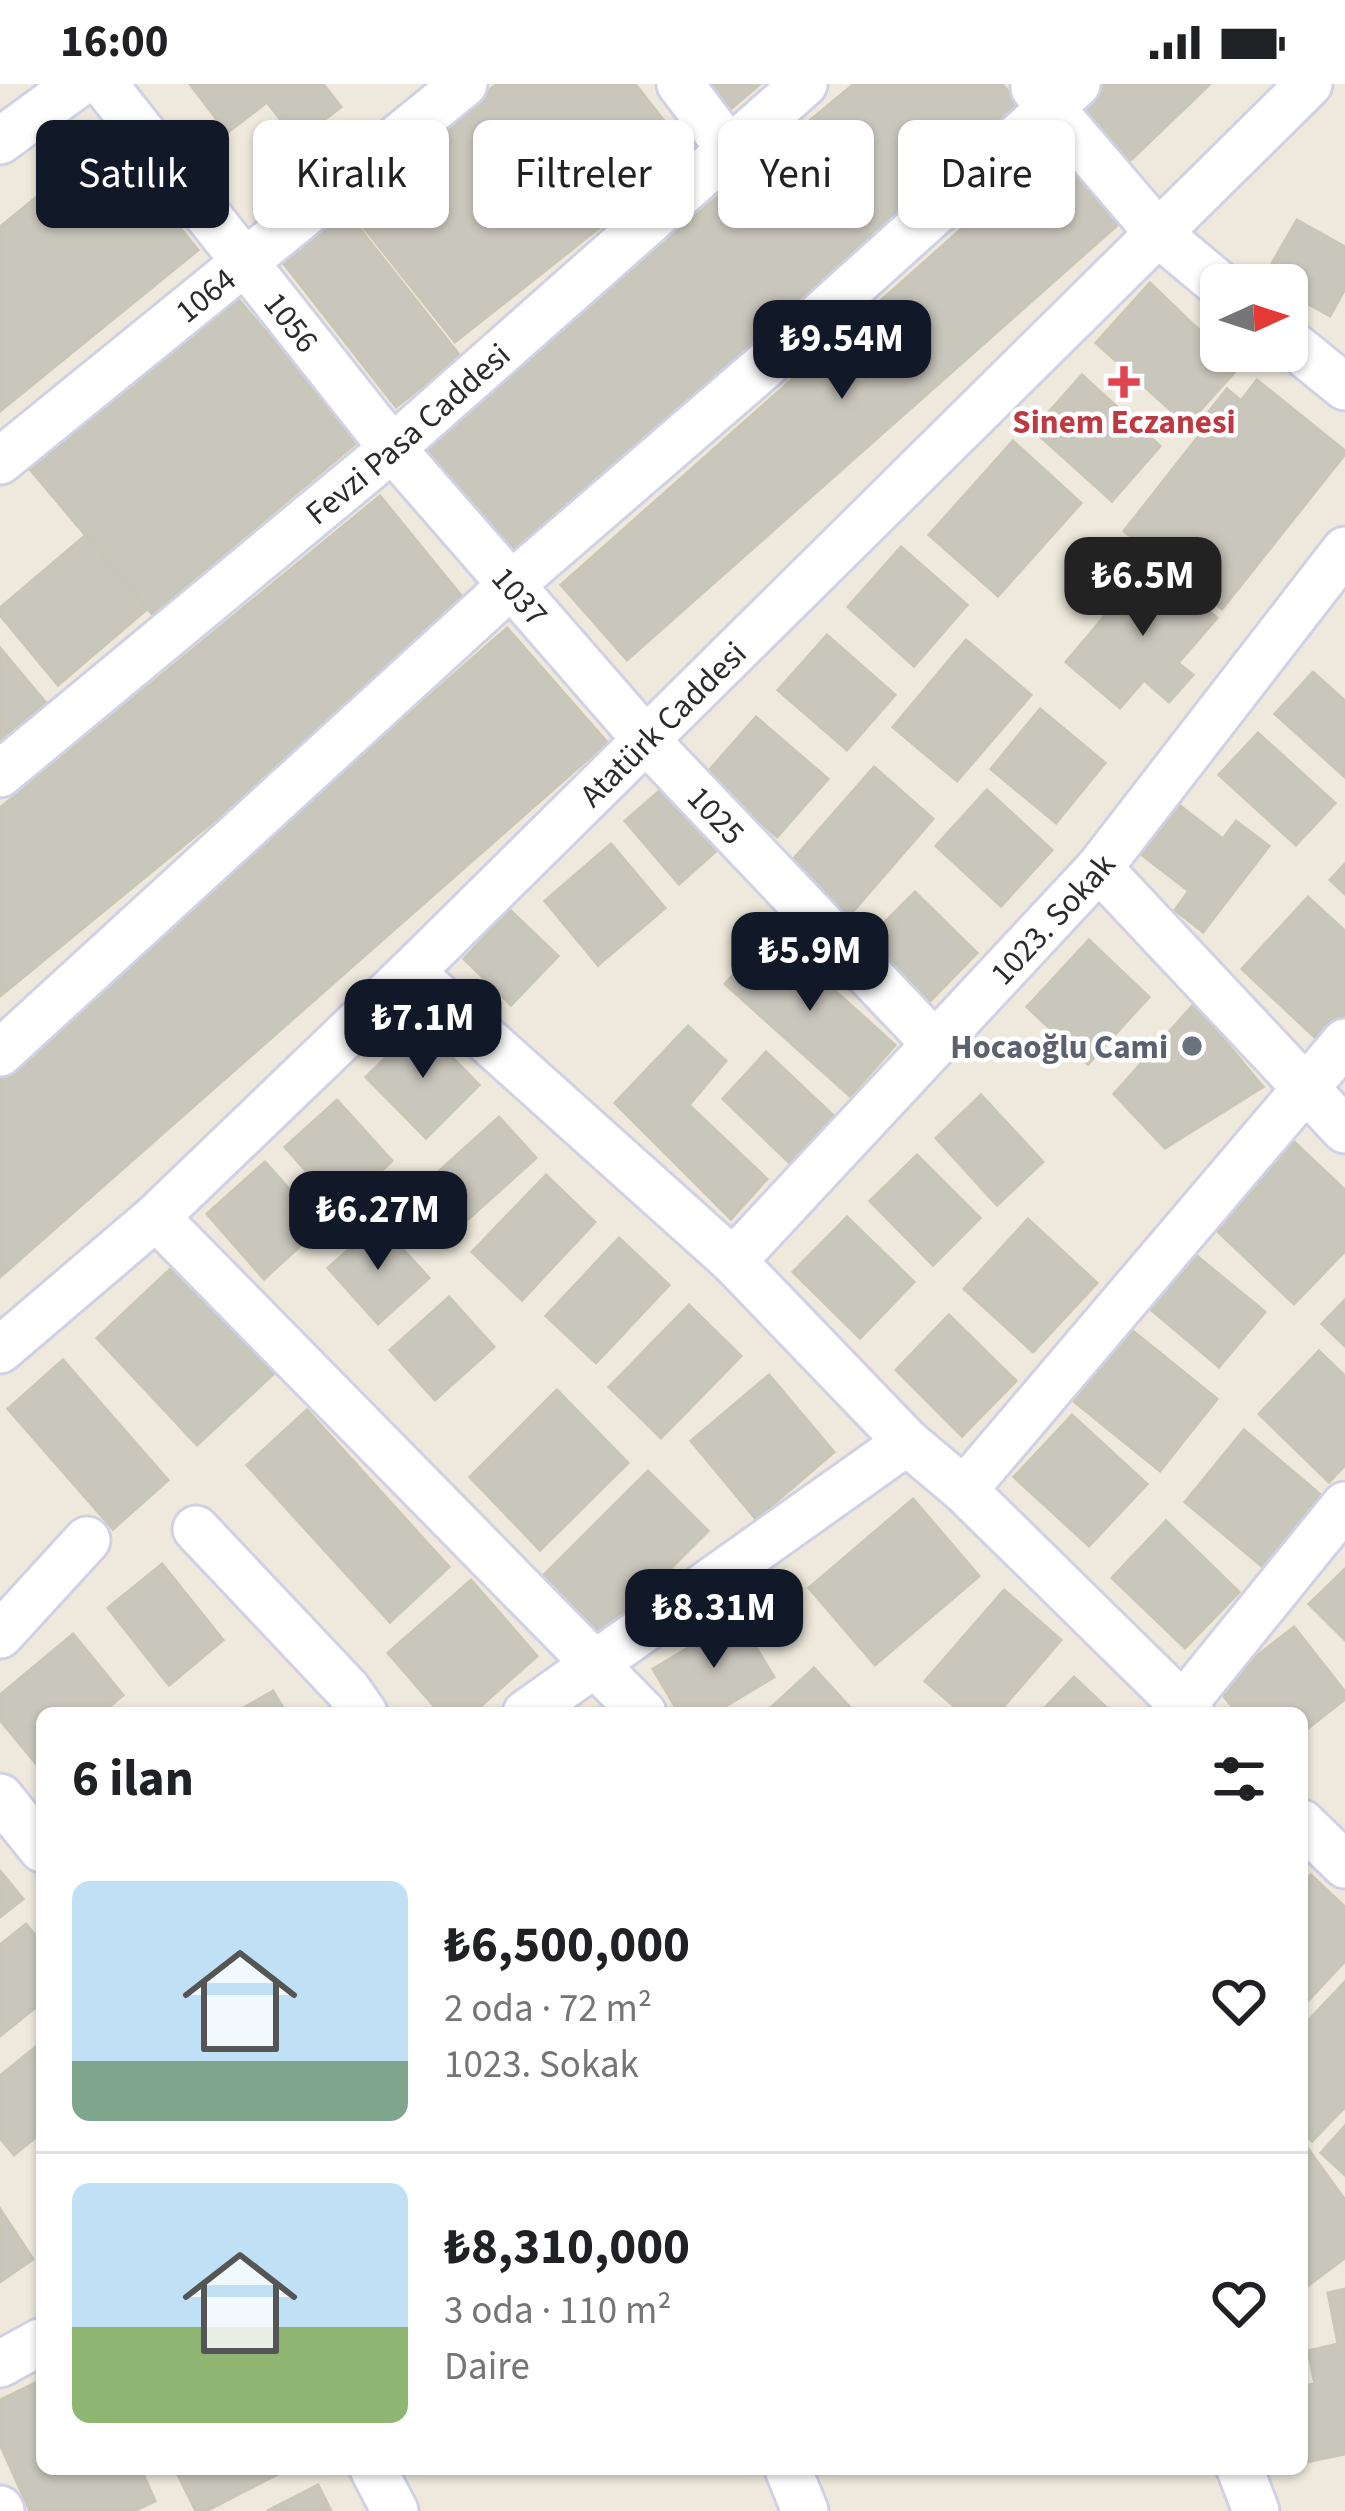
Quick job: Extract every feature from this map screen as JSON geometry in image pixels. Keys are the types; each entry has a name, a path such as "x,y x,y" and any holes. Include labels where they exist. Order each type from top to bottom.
{"street":[{"path":"0,140 78,84"},
{"name":"1056","path":"104,84 392,448"},
{"name":"1064","path":"0,461 464,84"},
{"path":"680,84 718,134"},
{"name":"Fevzi Pasa Caddesi","path":"764,120 804,84"},
{"name":"Atatürk Caddesi","path":"0,1350 156,1216 412,972 1309,84"},
{"path":"0,1053 511,585 762,368 1052,92 1159,234 1200,268"},
{"name":"Fevzi Pasa Caddesi","path":"0,774 392,448 718,161"},
{"path":"1308,357 1345,388"},
{"name":"1037","path":"392,448 647,741"},
{"name":"1023. Sokak","path":"734,1262 1099,868 1345,550"},
{"name":"1025","path":"647,741 934,1043"},
{"path":"1099,868 1345,1130"},
{"path":"412,972 734,1262 907,1442 964,1490 1185,1707"},
{"path":"964,1490 1345,1042"},
{"path":"156,1216 637,1707"},
{"path":"534,1707 907,1442"},
{"path":"1189,1707 1345,1505"},
{"path":"196,1528 360,1707"},
{"path":"0,1634 87,1540"},
{"path":"0,1797 36,1842"},
{"path":"1308,1829 1345,1865"},
{"path":"0,2364 36,2344"},
{"path":"377,2475 394,2511"},
{"path":"790,2475 805,2511"},
{"path":"1242,2475 1256,2511"}],"building":[{"path":"190,84 323,84 341,107 324,120 281,120 267,102 229,131 229,120 217,120"},
{"path":"497,84 635,84 663,120 473,120 473,228 599,228 455,342 364,228 449,228 449,122"},
{"path":"706,84 760,84 728,111"},
{"path":"854,84 1002,84 1032,120 898,120 898,228 904,228 510,554 419,444 680,228 694,228 694,216 718,197 718,228 874,228 874,120 810,120"},
{"path":"1096,84 1210,84 1116,174 1075,131 1075,120 1062,117"},
{"path":"1075,165 1123,220 627,660 561,585 963,228 1075,228"},
{"path":"36,198 36,228 180,228 198,250 0,411 0,227"},
{"path":"1297,220 1345,247 1345,289 1330,316 1308,304 1308,264 1272,264"},
{"path":"322,228 359,228 460,356 396,407 281,260"},
{"path":"1150,283 1200,331 1200,372 1235,372 1187,425 1096,343"},
{"path":"233,293 358,441 152,614 28,467"},
{"path":"1082,375 1160,446 1112,501 1033,430"},
{"path":"1257,380 1345,454 1222,609 1124,531 1209,423 1203,419 1227,389 1241,401"},
{"path":"1013,441 1081,503 998,596 929,535"},
{"path":"380,496 472,609 0,996 0,808"},
{"path":"86,535 147,609 58,685 0,615 0,608"},
{"path":"901,547 967,605 914,666 848,607"},
{"path":"1150,562 1217,618 1178,663 1193,675 1169,702 1144,680 1120,708 1066,662"},
{"path":"507,628 607,742 0,1277 0,1074"},
{"path":"827,635 895,695 847,750 778,690"},
{"path":"966,640 1031,695 957,781 893,727"},
{"path":"0,648 46,703 0,742"},
{"path":"1313,672 1345,701 1345,777 1275,714"},
{"path":"1040,709 1105,763 1056,823 991,769"},
{"path":"756,717 828,779 777,837 706,774"},
{"path":"1258,733 1335,803 1296,845 1219,775"},
{"path":"874,767 933,819 849,916 789,864"},
{"path":"664,787 718,849 679,884 625,821"},
{"path":"987,790 1052,850 1001,906 936,846"},
{"path":"1180,806 1223,839 1236,821 1269,846 1203,932 1175,910 1189,891 1142,855"},
{"path":"611,844 665,908 598,965 545,901"},
{"path":"1345,864 1345,894 1330,880"},
{"path":"915,892 977,953 928,1003 866,941"},
{"path":"1308,897 1345,931 1345,1015 1320,1042 1242,969"},
{"path":"510,910 558,956 511,1005 464,959"},
{"path":"771,933 895,1045 850,1096 725,984"},
{"path":"1089,940 1149,997 1088,1064 1027,1007"},
{"name":"Hocaoğlu Cami","path":"1194,1004 1263,1087 1165,1148 1114,1094"},
{"path":"420,1024 479,1085 426,1138 366,1077"},
{"path":"688,1026 726,1061 689,1105 767,1179 731,1219 615,1103"},
{"path":"766,1052 836,1118 792,1165 723,1099"},
{"path":"981,1095 1043,1162 997,1205 936,1138"},
{"path":"337,1100 392,1161 340,1209 285,1147"},
{"path":"499,1117 536,1158 446,1239 409,1198"},
{"path":"1290,1138 1345,1190 1345,1251 1294,1304 1210,1224"},
{"path":"917,1155 980,1218 933,1265 870,1201"},
{"path":"265,1162 322,1226 264,1279 207,1214"},
{"path":"546,1175 595,1222 522,1300 472,1252"},
{"path":"847,1217 914,1282 860,1338 793,1272"},
{"path":"1028,1219 1097,1283 1033,1352 964,1289"},
{"path":"379,1223 429,1278 378,1324 328,1268"},
{"path":"619,1238 669,1285 596,1363 546,1316"},
{"path":"1187,1248 1265,1312 1219,1367 1142,1302"},
{"path":"181,1259 281,1367 197,1445 97,1338"},
{"path":"449,1297 494,1347 435,1400 390,1350"},
{"path":"1345,1300 1345,1346 1322,1324"},
{"path":"689,1305 741,1356 661,1438 609,1387"},
{"path":"949,1315 1016,1381 962,1436 896,1370"},
{"path":"1129,1328 1217,1399 1160,1471 1071,1399"},
{"path":"1319,1351 1345,1376 1345,1465 1329,1482 1259,1414"},
{"path":"63,1360 168,1480 113,1529 8,1409"},
{"path":"769,1375 834,1452 756,1519 691,1441"},
{"path":"557,1390 628,1463 540,1550 470,1477"},
{"path":"307,1410 449,1567 390,1622 247,1465"},
{"path":"1072,1415 1147,1484 1089,1546 1014,1477"},
{"path":"1244,1430 1323,1497 1264,1568 1185,1502"},
{"path":"648,1471 708,1531 601,1638 542,1577"},
{"path":"913,1499 979,1576 875,1665 809,1588"},
{"path":"1166,1521 1239,1592 1185,1648 1112,1578"},
{"path":"162,1564 223,1640 169,1685 108,1608"},
{"path":"1345,1569 1345,1640 1309,1604"},
{"path":"471,1580 537,1656 480,1707 435,1707 388,1653"},
{"path":"1004,1590 1061,1640 1003,1707 955,1707 925,1681"},
{"path":"738,1618 774,1677 724,1707 675,1707 653,1669"},
{"path":"1294,1627 1345,1692 1345,1699 1308,1728 1308,1707 1232,1707 1217,1687"},
{"path":"73,1634 123,1695 109,1707 36,1707 36,1764 0,1720 0,1695"},
{"path":"814,1668 850,1707 772,1707"},
{"path":"1074,1677 1106,1707 1046,1707"},
{"path":"273,1691 282,1707 245,1707"},
{"path":"0,1871 23,1899 0,1917"},
{"path":"1311,1875 1345,1907 1345,1961 1308,2001"},
{"path":"26,1924 36,1936 36,2007 0,2036 0,1945"},
{"path":"1345,1982 1345,2107 1312,2141 1308,2137 1308,2021"},
{"path":"36,2047 36,2137 14,2155 0,2138 0,2076"},
{"path":"1345,2126 1345,2175 1321,2153"},
{"path":"1308,2149 1345,2200 1345,2258 1308,2286"},
{"path":"0,2209 33,2259 0,2282"},
{"path":"1345,2289 1345,2454 1308,2462 1308,2385 1315,2384 1308,2351 1338,2344 1328,2293"},
{"path":"36,2383 36,2475 144,2475 155,2501 134,2511 30,2511 0,2444 0,2400"},
{"path":"178,2475 276,2475 206,2511 196,2511"},
{"path":"318,2485 331,2511 267,2511"}],"place":[{"name":"Sinem Eczanesi","path":"1124,382"},
{"name":"Hocaoğlu Cami","path":"1192,1046"}]}
